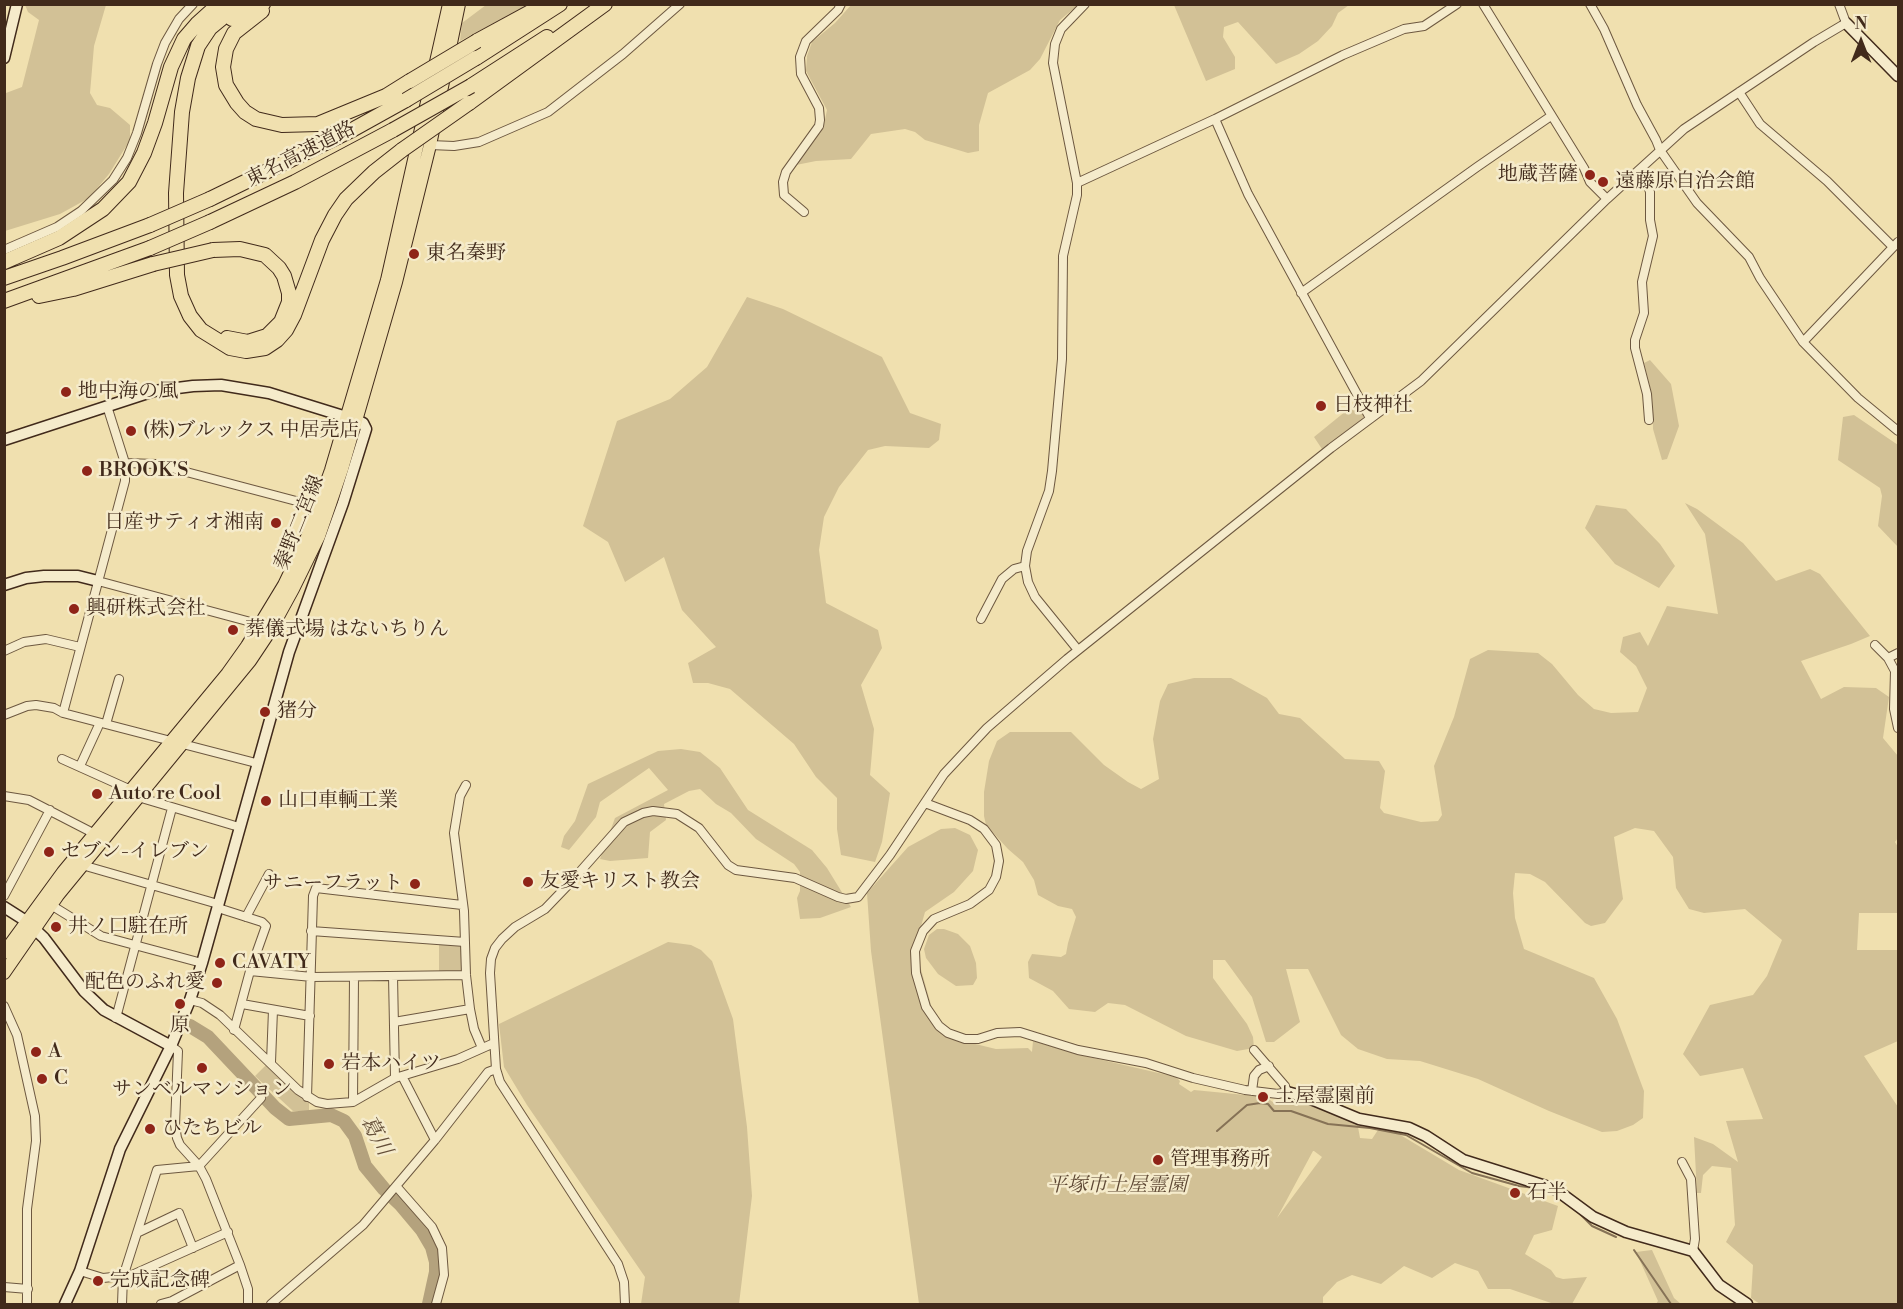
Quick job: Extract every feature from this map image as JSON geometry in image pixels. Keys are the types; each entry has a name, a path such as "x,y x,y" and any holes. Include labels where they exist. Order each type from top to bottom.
{"highway":[{"path":"4,262 59,238 103,209 129,182 144,153 171,68 184,39 219,4"},
{"path":"239,4 210,28 198,46 188,78 182,112 176,193 177,275 181,296 190,316 201,330 230,348 246,351 265,348 286,330 294,315 322,240 346,199 374,172 402,150 605,4"},
{"path":"4,302 73,289 153,264 213,250 251,250 265,255 279,268 287,285 289,302 281,322 267,336 258,340 238,341 211,330 192,301 184,263 188,114 201,59 222,28 237,15 263,4"},
{"path":"272,4 234,33 226,49 223,66 226,85 245,112 256,119 290,125 318,124 386,96 477,41 545,4"},
{"name":"東名高速道路","path":"4,278 150,225 210,199 352,130 476,58 560,4"},
{"name":"東名高速道路","path":"4,302 150,248 295,182 471,86 596,4"}],"main road":[{"name":"秦野二宮線","path":"4,953 51,905 134,794 250,661 293,590 327,514 402,221 449,4"},
{"name":"秦野二宮線","path":"177,742 262,625 284,585 319,507 396,282 430,145 459,4"},
{"name":"秦野二宮線","path":"4,973 30,925 95,834 134,794"}],"street":[{"path":"4,250 57,227 81,211 114,180 127,158 137,133 165,43 179,19 193,4"},
{"path":"430,145 454,146 479,142 548,112 623,54 680,4"},
{"path":"804,212 784,195 783,182 786,172 819,126 820,120 819,108 801,74 800,57 806,41 838,10 841,4"},
{"path":"1078,650 1035,597 1028,582 1025,566 1027,551 1049,491 1052,471 1062,359 1061,276 1063,256 1077,195 1077,183 1053,63 1055,44 1061,29 1085,4"},
{"path":"1077,183 1215,119 1343,55 1404,29 1424,26 1457,4"},
{"path":"1483,4 1584,168 1590,182 1607,199"},
{"path":"1590,4 1604,29 1632,95 1660,150 1697,202 1749,257 1760,278 1803,342 1858,398 1899,431"},
{"path":"1839,4 1846,23 1899,76"},
{"path":"4,58 12,10"},
{"path":"625,1305 624,1282 618,1264 505,1090 496,1069 490,974 495,948 502,939 515,927 545,909 570,884 615,831 632,817 654,811 677,814 699,828 728,865 736,870 795,878 846,899 858,897 871,883 944,774 987,728 1078,650 1370,418 1421,381 1607,199 1684,129 1846,23"},
{"path":"1739,92 1760,124 1896,245 1803,342"},
{"path":"1301,293 1551,116"},
{"path":"1215,119 1248,194 1370,418"},
{"path":"1638,171 1647,183 1650,192 1650,220 1653,236 1642,282 1644,313 1635,340 1647,394 1649,420"},
{"path":"4,440 107,406 163,390 193,386 221,385 269,393 351,419 365,426 363,443 343,503 289,652 190,1000 171,1047 120,1149 80,1271 65,1305"},
{"path":"63,713 124,481 125,463 107,406"},
{"path":"125,463 156,464 319,507"},
{"path":"981,619 1002,579 1014,569 1025,566"},
{"path":"4,585 26,578 78,576 262,625"},
{"path":"4,651 24,642 46,639 80,647"},
{"path":"1875,645 1895,671 1894,709 1899,728"},
{"path":"1887,658 1899,653"},
{"path":"80,766 102,725 118,679"},
{"path":"4,715 36,705 54,708 102,725 256,763"},
{"path":"62,759 134,794 172,808 239,827"},
{"path":"466,784 460,796 454,833 464,911 466,975 470,1009 474,1029 482,1048"},
{"path":"4,796 29,800 95,834"},
{"path":"925,803 970,820 984,829 996,845 999,861 996,877 989,890 970,904 934,919 922,931 918,942 914,962 918,984 930,1015 948,1033 965,1039 978,1039 1007,1031 1020,1032 1078,1050 1146,1063 1193,1078 1252,1091 1278,1094 1287,1092 1306,1097 1359,1119 1409,1128 1463,1160 1555,1188 1593,1217 1626,1232 1693,1251 1719,1285 1747,1305"},
{"path":"116,1018 172,808"},
{"path":"4,896 50,810"},
{"path":"82,865 218,906 262,922 266,926 250,971 234,1030"},
{"path":"246,917 269,874"},
{"path":"307,1096 312,977 311,931 313,896 316,888 462,906"},
{"path":"51,905 101,936 202,963"},
{"path":"4,907 44,938 84,991 104,1010 178,1051 175,1125 177,1138 206,1179 240,1265 248,1289 248,1305"},
{"path":"311,931 465,942"},
{"path":"250,971 312,977 466,975"},
{"path":"393,976 399,1077 435,1140"},
{"path":"353,1102 354,977"},
{"path":"190,1000 202,1003 220,1015 298,1090 327,1104 353,1102 399,1077 458,1059 494,1043"},
{"path":"242,1004 310,1016"},
{"path":"4,1006 22,1053 35,1116 36,1141 27,1209 27,1305"},
{"path":"394,1022 470,1009"},
{"path":"271,1062 273,1010"},
{"path":"1254,1050 1286,1086 1287,1092"},
{"path":"1252,1091 1254,1076 1259,1070 1269,1066"},
{"path":"272,1305 348,1239 435,1140 488,1072 496,1069"},
{"path":"122,1305 123,1277 157,1170 199,1166 261,1098"},
{"path":"1682,1162 1691,1179 1695,1239 1693,1251"},
{"path":"396,1186 432,1227 442,1248 444,1275 436,1305"},
{"path":"137,1233 179,1213 193,1248"},
{"path":"80,1271 103,1278 132,1275 228,1232"},
{"path":"160,1305 240,1265"},
{"path":"4,1287 28,1289"}],"green space":[{"path":"25,5 106,5 94,46 90,93 97,105 110,108 130,125 130,140 109,174 89,198 60,214 5,231 4,96 22,87 39,20 28,12"},
{"path":"486,5 528,5 460,41 462,23"},
{"path":"851,5 1078,5 1060,20 1040,59 1030,70 988,93 979,125 979,151 968,153 925,140 915,132 905,129 871,134 851,159 816,161 796,165 823,129 827,110 806,71 807,56 812,42 835,23"},
{"path":"1174,5 1349,5 1338,13 1332,26 1318,41 1299,54 1276,64 1238,22 1224,27 1223,37 1235,57 1235,69 1206,81"},
{"path":"747,297 783,309 882,357 910,413 941,424 939,440 929,448 885,446 868,450 839,487 824,517 819,550 826,603 878,630 882,648 861,685 874,729 870,775 890,793 882,842 875,862 841,855 837,829 837,798 816,777 794,744 730,689 708,683 693,683 688,663 716,647 682,610 664,557 625,582 608,542 583,526 617,421 670,399 707,367"},
{"path":"1650,360 1671,384 1679,426 1667,459 1662,460 1653,429 1652,395 1644,363"},
{"path":"1357,402 1364,411 1363,418 1322,449 1314,437"},
{"path":"1854,415 1898,445 1898,547 1878,526 1882,496 1880,488 1838,460 1843,417"},
{"path":"1685,503 1697,509 1743,543 1776,581 1810,569 1820,574 1870,636 1801,661 1821,699 1844,687 1876,688 1889,697 1883,738 1898,756 1898,838 1895,842 1898,847 1898,913 1859,913 1857,950 1898,950 1898,1041 1864,1056 1898,1107 1898,1304 1760,1304 1751,1298 1753,1265 1726,1242 1735,1225 1731,1168 1712,1166 1703,1175 1701,1193 1697,1193 1694,1137 1713,1144 1738,1162 1726,1121 1763,1119 1743,1068 1700,1076 1683,1054 1710,1005 1753,995 1767,976 1782,940 1745,909 1704,913 1689,909 1676,888 1673,857 1654,831 1635,828 1614,837 1623,899 1605,923 1591,926 1585,923 1545,882 1530,874 1515,873 1513,893 1515,918 1524,949 1594,978 1617,1019 1644,1091 1643,1118 1617,1131 1602,1132 1478,1079 1420,1061 1387,1059 1358,1049 1341,1035 1308,969 1286,969 1300,1022 1274,1042 1266,1042 1252,997 1225,960 1213,960 1213,978 1247,1024 1253,1037 1254,1048 1237,1051 1186,1036 1125,1005 1108,1003 1095,1012 1069,1009 1053,991 1029,978 1028,962 1032,954 1061,957 1066,954 1076,917 1072,909 1058,906 1038,895 1034,880 1023,862 986,825 984,792 989,761 997,741 1010,732 1071,732 1104,765 1141,789 1159,779 1153,739 1160,701 1168,684 1194,678 1231,678 1267,698 1279,714 1300,718 1345,759 1379,761 1385,771 1380,808 1384,813 1421,822 1438,821 1442,815 1434,766 1454,717 1470,659 1488,650 1538,653 1552,664 1578,695 1594,709 1611,713 1638,712 1647,688 1636,666 1620,652 1623,637 1640,632 1648,646 1667,606 1718,614 1705,534"},
{"path":"1596,505 1626,509 1660,544 1675,566 1659,588 1615,564 1585,528"},
{"path":"681,749 700,752 720,768 748,810 812,850 827,868 851,907 820,918 800,919 797,898 800,891 800,872 794,864 756,839 731,813 716,804 700,789 689,791 664,804 666,820 650,832 648,858 610,861 600,859 615,818 668,790 649,768 600,802 596,817 569,850 561,847 564,836 575,821 588,784 658,751"},
{"name":"平塚市土屋霊園","path":"955,828 970,835 978,850 973,871 954,892 925,912 915,948 937,1026 967,1042 996,1049 1028,1048 1032,1052 1033,1041 1085,1056 1176,1077 1180,1081 1179,1084 1191,1092 1194,1090 1266,1097 1274,1103 1303,1103 1356,1116 1360,1138 1372,1139 1382,1124 1459,1170 1558,1206 1552,1230 1534,1235 1525,1254 1551,1270 1556,1277 1563,1279 1587,1277 1572,1304 1554,1304 1510,1289 1488,1289 1478,1271 1455,1263 1432,1278 1404,1266 1381,1284 1352,1275 1337,1282 1323,1297 1323,1304 919,1304 871,951 867,893 908,847 941,829","holes":["1313,1151 1322,1157 1277,1218"]},
{"path":"937,929 958,934 970,946 976,963 977,978 973,985 956,986 938,974 926,958 924,949 929,935"},
{"path":"439,942 459,943 462,946 464,968 460,972 439,972"},
{"path":"668,942 691,945 701,950 712,961 733,1019 747,1127 752,1196 739,1304 641,1304 645,1277 527,1105 504,1067 499,1024"},
{"path":"267,1064 309,1100 309,1111 293,1111 255,1076"},
{"path":"1652,1250 1674,1298 1681,1304 1656,1304 1658,1301 1636,1252"}],"waterway":[{"name":"葛川","path":"190,1026 208,1037 275,1108 289,1119 331,1115 344,1121 355,1136 365,1166 422,1230 432,1247 436,1272 429,1304"},
{"path":"1217,1131 1247,1105 1268,1104 1274,1111 1291,1111 1328,1124 1370,1128 1406,1135 1472,1173 1535,1188 1557,1196"},
{"path":"1576,1210 1592,1226 1616,1237"},
{"path":"1634,1250 1671,1304"}],"place":[{"name":"地蔵菩薩","path":"1590,175"},
{"name":"遠藤原自治会館","path":"1603,182"},
{"name":"東名秦野","path":"414,254"},
{"name":"地中海の風","path":"66,392"},
{"name":"日枝神社","path":"1321,406"},
{"name":"(株)ブルックス 中居売店","path":"131,431"},
{"name":"BROOK'S","path":"87,471"},
{"name":"日産サティオ湘南","path":"276,523"},
{"name":"興研株式会社","path":"74,609"},
{"name":"葬儀式場 はないちりん","path":"233,630"},
{"name":"猪分","path":"265,712"},
{"name":"Auto re Cool","path":"97,794"},
{"name":"山口車輌工業","path":"266,801"},
{"name":"セブン-イレブン","path":"49,852"},
{"name":"友愛キリスト教会","path":"528,882"},
{"name":"サニーフラット","path":"415,884"},
{"name":"井ノ口駐在所","path":"56,927"},
{"name":"CAVATY","path":"220,963"},
{"name":"配色のふれ愛","path":"217,983"},
{"name":"原","path":"180,1004"},
{"name":"A","path":"36,1052"},
{"name":"岩本ハイツ","path":"329,1064"},
{"name":"サンベルマンション","path":"202,1068"},
{"name":"C","path":"42,1079"},
{"name":"土屋霊園前","path":"1263,1097"},
{"name":"ひたちビル","path":"150,1129"},
{"name":"管理事務所","path":"1158,1160"},
{"name":"石半","path":"1515,1193"},
{"name":"完成記念碑","path":"98,1281"}]}
